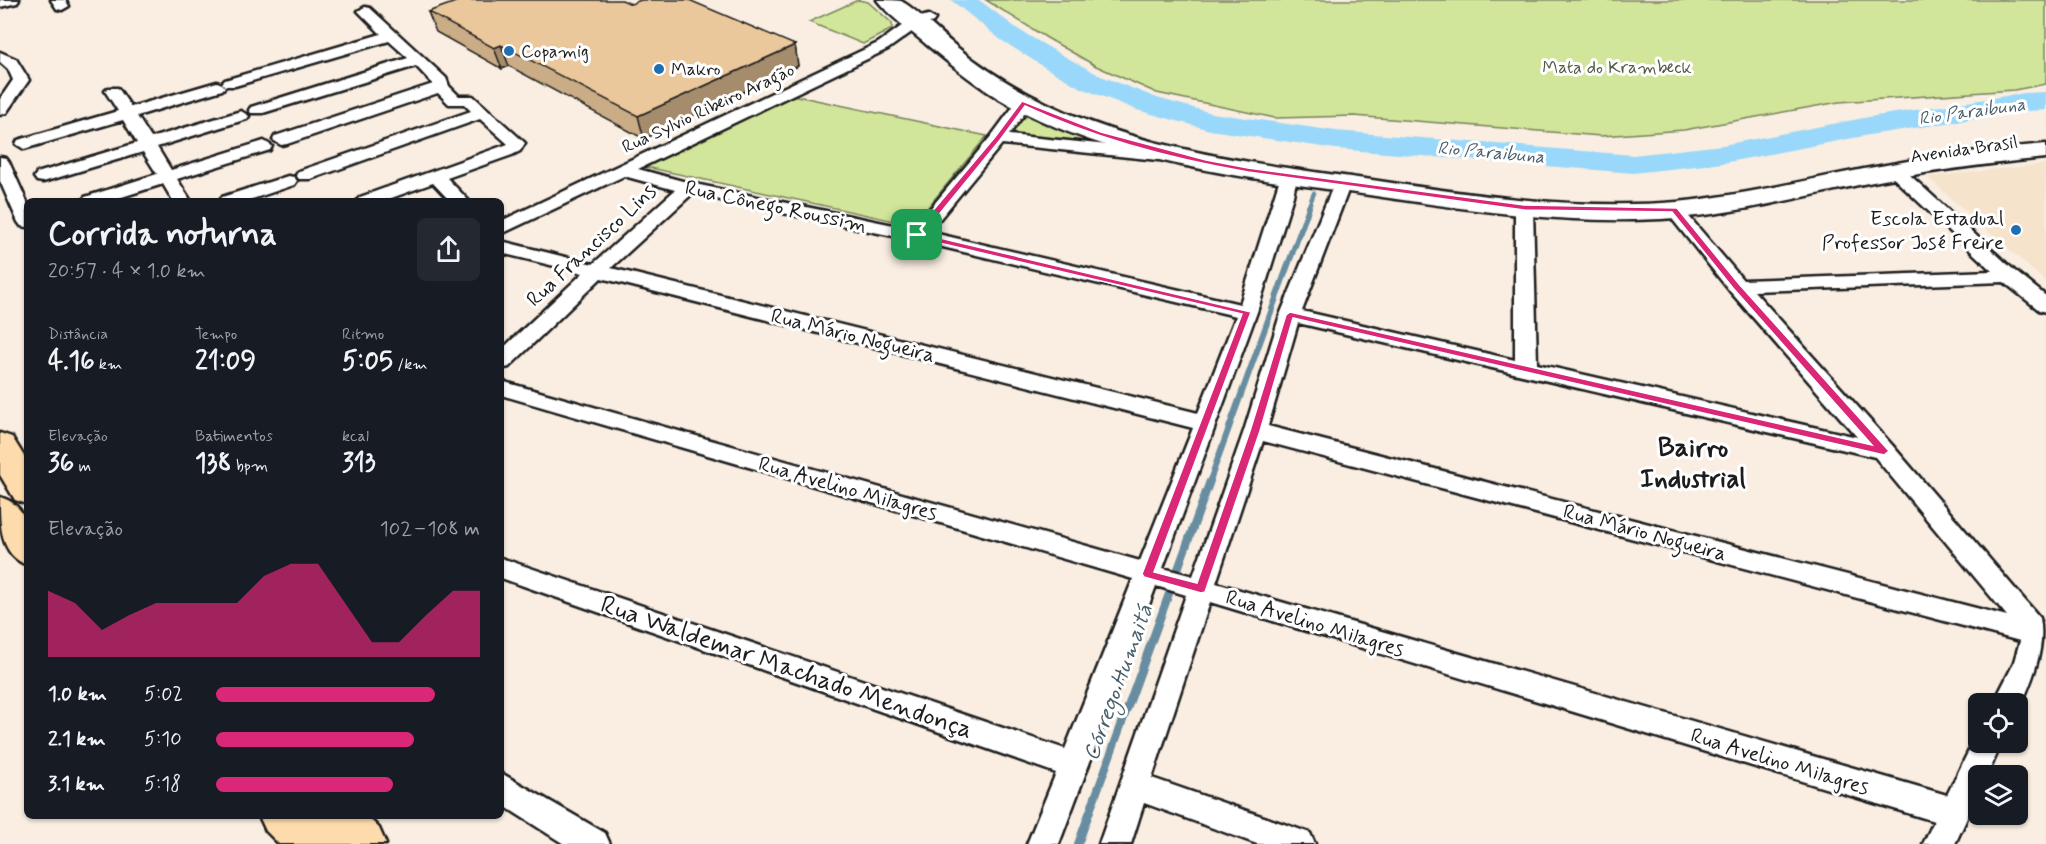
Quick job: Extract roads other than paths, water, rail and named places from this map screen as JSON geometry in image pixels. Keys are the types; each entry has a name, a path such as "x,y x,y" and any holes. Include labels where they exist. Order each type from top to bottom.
{"highway":[{"path":"0,445 24,486"},
{"path":"0,510 24,546"},
{"path":"285,819 312,844"},
{"path":"338,819 363,844"}],"main road":[{"path":"887,0 922,21 1000,78 1026,92 1107,126 1213,154 1384,182 1523,197 1590,201 1665,199 1888,166"},
{"path":"905,0 922,21 983,79 1024,103 1098,133 1192,159 1288,176 1524,208 1674,210 1783,194 1888,166"},
{"path":"1024,103 1033,102 1066,115 1077,115"},
{"name":"Avenida Brasil","path":"1888,166 2045,148"},
{"path":"1288,176 1304,174 1359,182 1384,182"},
{"path":"1674,210 1676,204 1731,196 1768,183"}],"street":[{"path":"0,3 12,0"},
{"path":"365,11 441,81 441,87 455,100 467,99 481,114 491,119 517,143 514,147 374,198"},
{"name":"Rua Sylvio Ribeiro Aragão","path":"504,227 883,46 922,21"},
{"path":"24,144 392,35"},
{"path":"0,56 7,58 15,66 21,80 0,110"},
{"path":"43,177 418,60"},
{"path":"281,140 441,87"},
{"path":"113,92 180,198"},
{"path":"917,235 998,139 1024,103"},
{"path":"305,175 481,114"},
{"path":"998,139 1192,159"},
{"path":"100,198 264,146"},
{"path":"0,162 24,215"},
{"path":"1888,166 2009,276 2046,306"},
{"name":"Rua Cônego Roussim","path":"621,170 688,188 917,235 1247,312"},
{"path":"436,176 457,198"},
{"path":"1043,844 1073,765 1152,575 1247,312 1284,196 1288,176"},
{"path":"237,198 288,181"},
{"path":"1115,844 1196,588 1255,431 1290,315 1342,183"},
{"name":"Rua Francisco Lins","path":"504,359 688,188"},
{"path":"1524,208 1526,369"},
{"path":"1674,210 1736,286 1884,451 2020,612 2035,634 2033,651 2012,693"},
{"name":"Rua Mário Nogueira","path":"504,248 1206,423"},
{"path":"1736,286 2009,276"},
{"path":"1290,315 1884,451"},
{"name":"Rua Avelino Milagres","path":"504,389 1152,575 1954,813"},
{"name":"Rua Mário Nogueira","path":"1255,431 2035,634"},
{"name":"Rua Waldemar Machado Mendonça","path":"504,569 1073,765"},
{"path":"1939,844 1983,753"},
{"path":"1135,786 1299,844"},
{"path":"504,789 548,818 594,844"}],"waterway":[{"name":"Rio Paraibuna","path":"963,0 1010,35 1053,61 1091,82 1147,104 1210,121 1336,140 1633,164 1723,154 1869,126 2025,102 2046,101"},
{"name":"Córrego Humaitá","path":"1308,208 1314,193"},
{"name":"Córrego Humaitá","path":"1209,483 1309,207"},
{"name":"Córrego Humaitá","path":"1078,844 1210,481"}],"place":[{"name":"Copamig","path":"509,51"},
{"name":"Makro","path":"659,69"},
{"name":"Escola Estadual Professor José Freire","path":"2016,230"}],"district":[{"name":"Bairro Industrial","path":"1693,462"}],"park label":[{"name":"Mata do Krambeck","path":"1617,67"}]}
